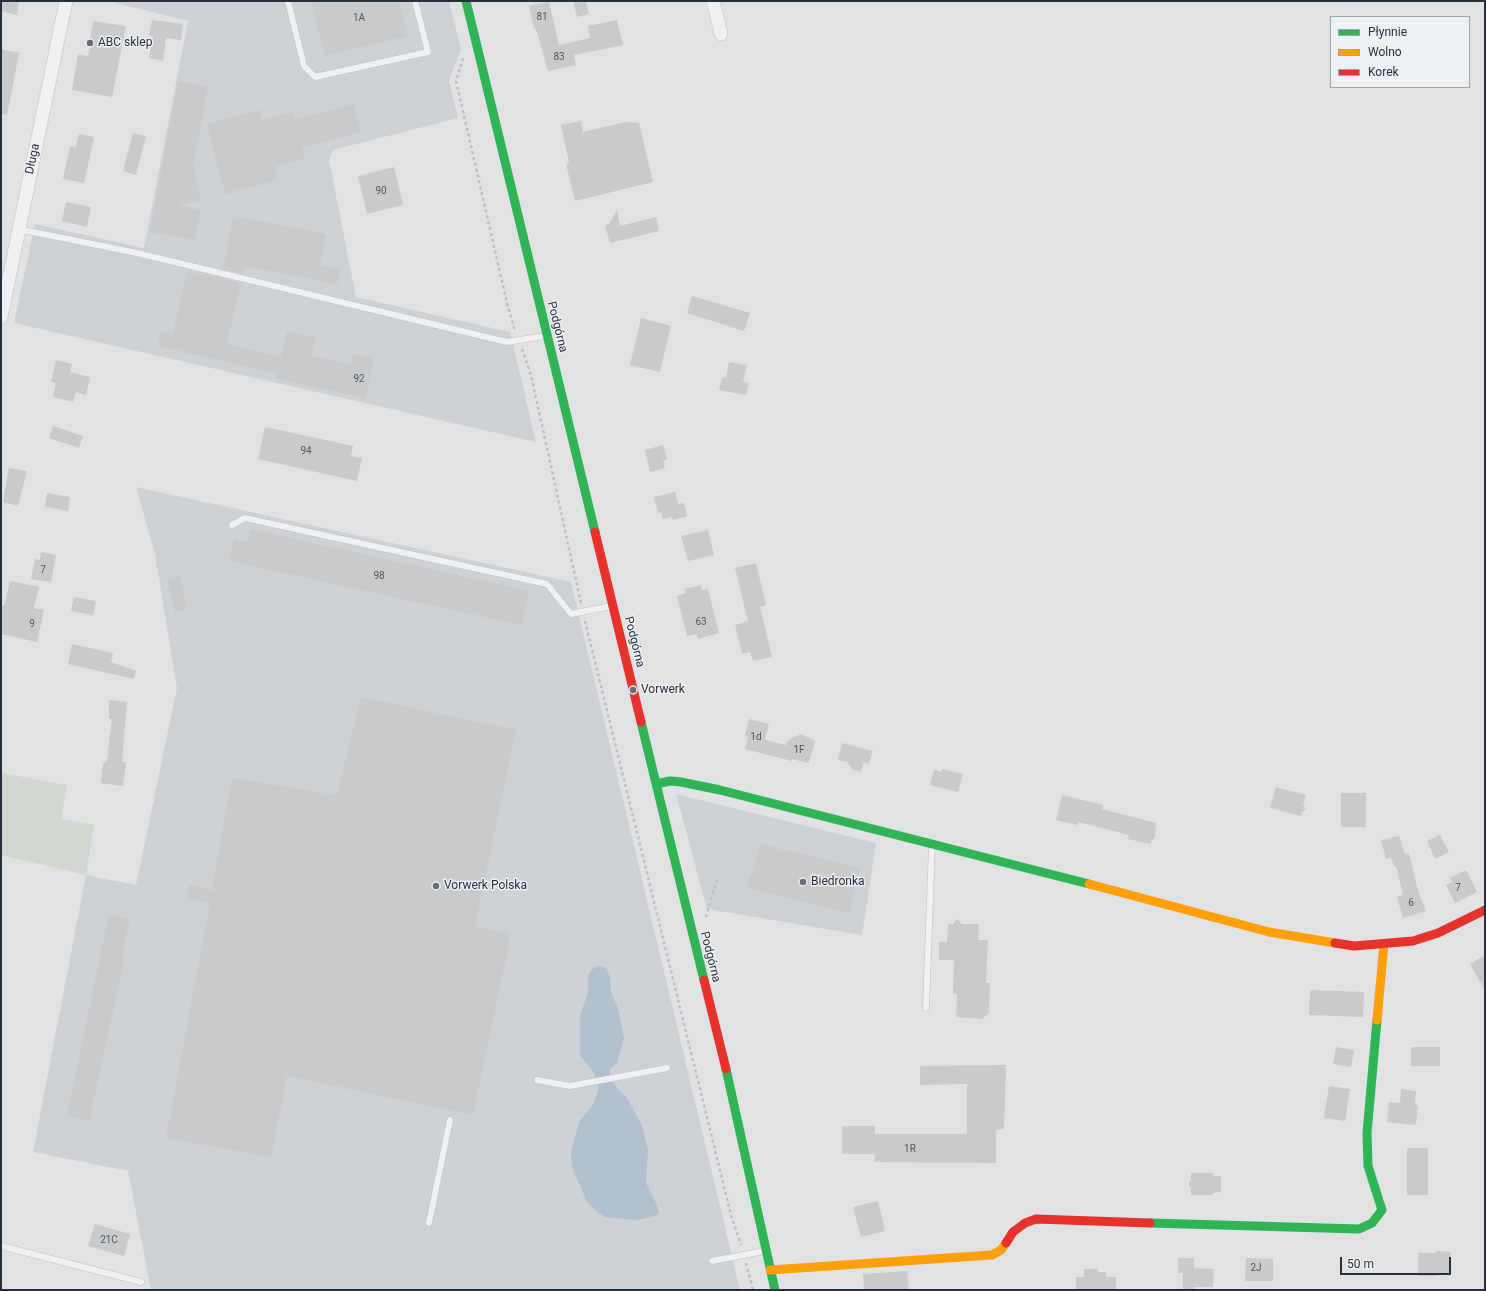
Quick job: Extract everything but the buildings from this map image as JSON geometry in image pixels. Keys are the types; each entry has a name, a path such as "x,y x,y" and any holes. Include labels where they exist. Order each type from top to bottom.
{"street":[{"name":"Długa","path":"1,317 5,271 18,229 66,1"},
{"name":"Podgórna","path":"466,1 725,1066 775,1290"},
{"path":"713,1 721,34"},
{"path":"656,784 670,781 681,782 720,790 1269,932 1354,946 1413,941 1438,933 1485,910"},
{"path":"770,1270 992,1254 1001,1250 1013,1232 1025,1223 1036,1219 1359,1229 1372,1223 1382,1210 1368,1166 1367,1133 1384,944"}],"lane":[{"path":"288,1 304,66 315,77 428,52 416,1"},
{"path":"18,229 137,253 507,342 547,336"},
{"path":"232,525 245,518 547,584 571,614 612,606"},
{"path":"926,1008 932,844"},
{"path":"537,1080 570,1086 667,1068"},
{"path":"429,1224 450,1120"},
{"path":"1,1246 141,1282"},
{"path":"712,1261 766,1251"}],"path":[{"path":"464,56 456,81 507,303 518,340 531,375 583,611 729,1207 753,1290"}],"shaded area":[{"path":"108,1 449,1 461,49 449,81 458,118 333,150 329,160 356,297 510,332 536,442 14,323 35,224 144,248 188,21"},
{"path":"136,487 571,582 740,1290 151,1290 128,1171 33,1152 86,875 136,885 177,688 155,554"},
{"path":"1,773 67,785 61,819 94,825 86,875 1,855"},
{"path":"676,794 876,843 862,935 707,909"}],"water":[{"path":"598,966 606,968 610,976 611,992 618,1008 624,1039 617,1063 610,1069 610,1077 619,1091 626,1096 642,1126 648,1150 646,1183 657,1205 659,1214 644,1219 636,1220 605,1217 598,1213 587,1202 572,1167 571,1152 579,1122 594,1103 599,1088 594,1073 580,1055 580,1016 588,993 588,977 591,970"}],"traffic: fast":[{"path":"466,1 595,532"},
{"path":"641,722 704,980"},
{"path":"656,784 670,781 681,782 720,790 1089,884"},
{"path":"1150,1223 1359,1229 1372,1223 1382,1210 1368,1166 1367,1133 1377,1020"},
{"path":"726,1069 775,1290"}],"traffic: slow":[{"path":"1089,884 1269,932 1335,943"},
{"path":"1377,1020 1384,944"},
{"path":"770,1270 992,1255 1001,1250 1006,1243"}],"traffic: jam":[{"path":"595,532 641,722"},
{"path":"1335,943 1354,946 1413,941 1438,933 1485,910"},
{"path":"704,980 726,1069"},
{"path":"1006,1243 1013,1232 1025,1223 1036,1219 1150,1223"}],"place":[{"name":"ABC sklep","path":"90,43"},
{"name":"Vorwerk","path":"633,690"},
{"name":"Biedronka","path":"803,882"},
{"name":"Vorwerk Polska","path":"436,886"}]}
